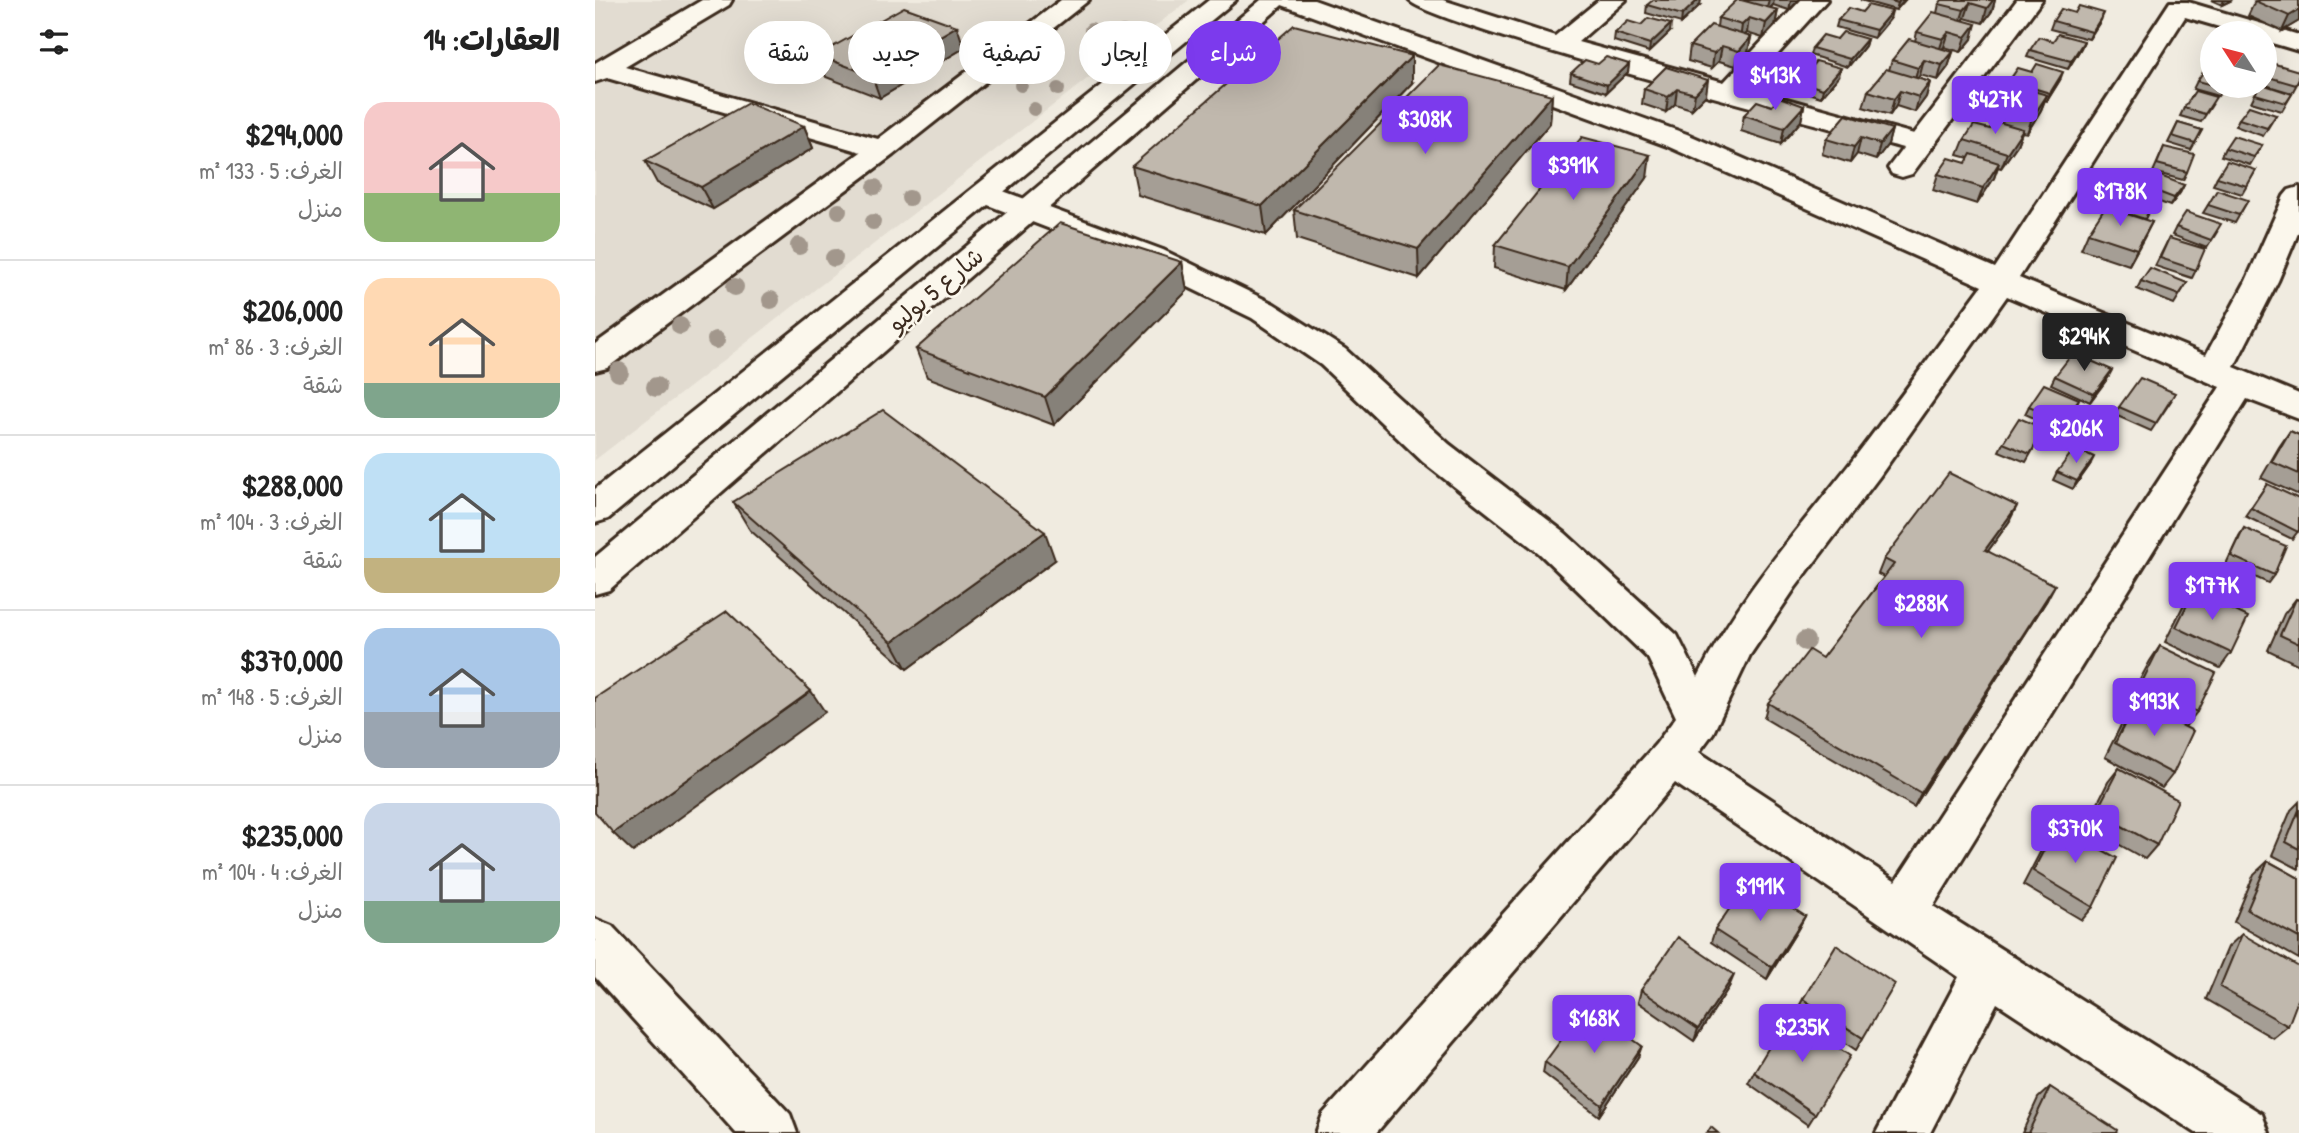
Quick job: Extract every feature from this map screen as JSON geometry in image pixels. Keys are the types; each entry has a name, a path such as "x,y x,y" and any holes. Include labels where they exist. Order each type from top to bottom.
{"street":[{"path":"599,71 720,0"},
{"path":"595,360 883,149 1077,0"},
{"name":"شارع 5 يوليو","path":"595,509 1224,0"},
{"name":"شارع 5 يوليو","path":"595,579 1276,0"},
{"path":"1291,0 1677,140 2001,282 2299,407"},
{"path":"1421,0 1559,45 1920,144"},
{"path":"1559,45 1613,0"},
{"path":"1728,93 1815,0"},
{"path":"1902,168 2029,0"},
{"path":"1342,1133 1671,757 1698,720 1734,646 1781,577 1866,468 2001,282 2175,4 2299,43"},
{"path":"595,42 632,52"},
{"path":"599,71 883,149"},
{"path":"985,194 1153,257 1263,311 1333,357 1436,453 1552,544 1663,647 1698,720"},
{"path":"1903,912 2227,377 2262,281 2299,196"},
{"path":"1671,757 1989,970 2243,1133"},
{"path":"603,967 771,1133"},
{"path":"1902,1133 1989,970"}],"shaded area":[{"path":"595,0 1189,0 1162,21 1079,21 1081,84 595,460"}],"building":[{"path":"1653,0 1698,0 1682,15 1647,5"},
{"path":"1737,0 1778,10 1766,23 1749,18 1742,25 1718,18"},
{"path":"1942,0 1993,0 1987,8 1970,3 1964,10 1939,4"},
{"path":"2299,0 2299,10 2289,16 2255,1"},
{"path":"1868,5 1892,11 1876,30 1838,20 1849,8 1862,12"},
{"path":"2079,6 2104,13 2092,32 2053,21 2061,9 2075,13"},
{"path":"904,7 943,21 879,21"},
{"path":"1933,12 1976,24 1966,37 1949,32 1943,39 1917,32"},
{"path":"1648,18 1671,24 1650,44 1615,33 1628,21 1641,25"},
{"path":"945,22 957,26 945,33"},
{"path":"1294,25 1412,56 1262,206 1132,166 1226,84 1281,84 1281,36"},
{"path":"1711,25 1751,37 1739,51 1722,46 1714,53 1690,46"},
{"path":"1843,32 1867,39 1850,59 1812,48 1823,35 1837,39"},
{"path":"2058,34 2084,41 2071,61 2030,50 2039,37 2053,41"},
{"path":"848,38 848,67 834,61 834,46"},
{"path":"1909,39 1953,52 1942,65 1924,60 1918,68 1892,60"},
{"path":"1606,57 1629,64 1607,85 1571,73 1585,60 1598,64"},
{"path":"1816,61 1841,68 1823,89 1784,77 1796,64 1810,68"},
{"path":"2037,64 2063,72 2050,93 2009,81 2018,68 2032,72"},
{"path":"1439,65 1552,95 1418,249 1294,210"},
{"path":"2277,65 2299,71 2296,85 2277,79"},
{"path":"1666,67 1708,80 1695,94 1677,89 1668,97 1644,89"},
{"path":"1886,69 1930,82 1919,97 1900,91 1894,99 1868,91"},
{"path":"2020,87 2047,95 2032,118 1989,105 1999,91 2015,95"},
{"path":"2277,89 2292,94 2286,103 2269,98 2277,98"},
{"path":"2195,91 2200,92 2200,98 2215,98 2205,114 2184,108"},
{"path":"1779,97 1804,106 1784,128 1744,115 1757,101 1772,106"},
{"path":"748,103 804,126 701,187 645,161"},
{"path":"2249,106 2276,115 2267,128 2239,119"},
{"path":"1846,115 1892,129 1880,144 1861,138 1854,147 1826,139"},
{"path":"1995,121 2023,129 2007,153 1964,140 1974,125 1990,129"},
{"path":"2178,123 2202,130 2195,143 2172,136"},
{"path":"2233,136 2262,145 2254,157 2225,148"},
{"path":"1582,137 1650,155 1568,267 1495,245"},
{"path":"2164,147 2194,154 2187,172 2157,164"},
{"path":"1971,154 1999,163 1983,188 1938,174 1949,158 1966,163"},
{"path":"2227,161 2256,170 2247,186 2217,177"},
{"path":"2155,174 2184,185 2174,198 2145,187"},
{"path":"2217,190 2248,200 2239,215 2208,205"},
{"path":"2121,194 2152,204 2145,219 2113,209"},
{"path":"2105,207 2152,222 2137,249 2088,233"},
{"path":"2186,212 2221,224 2211,240 2176,227"},
{"path":"1060,223 1182,262 1045,397 916,349"},
{"path":"2169,238 2205,249 2196,270 2160,258"},
{"path":"2150,268 2187,283 2179,295 2141,281"},
{"path":"2073,353 2112,370 2094,394 2055,376"},
{"path":"2140,378 2175,393 2156,423 2119,407"},
{"path":"2044,384 2079,399 2063,421 2029,406"},
{"path":"883,410 1045,532 892,642 733,502"},
{"path":"2019,418 2045,429 2030,454 2003,443"},
{"path":"2290,431 2299,435 2299,474 2272,462"},
{"path":"2075,448 2094,457 2077,481 2057,472"},
{"path":"1949,473 2017,506 1985,550 2055,585 1921,793 1768,703 1809,650 1822,658 1894,564 1884,559"},
{"path":"2267,484 2299,499 2298,532 2251,508"},
{"path":"2244,528 2286,546 2274,575 2231,556"},
{"path":"2194,591 2248,617 2231,653 2176,627"},
{"path":"2296,599 2299,600 2299,644 2280,635"},
{"path":"727,611 811,691 613,833 595,812 595,698"},
{"path":"2160,646 2216,673 2197,712 2141,684"},
{"path":"2136,702 2193,731 2173,774 2115,743"},
{"path":"2119,768 2178,800 2157,845 2096,812"},
{"path":"2299,810 2299,849 2286,842"},
{"path":"2057,825 2117,858 2093,907 2033,871"},
{"path":"2268,861 2299,878 2299,938 2247,910"},
{"path":"1749,880 1805,916 1772,967 1715,930"},
{"path":"2242,934 2299,967 2299,997 2288,1026 2220,987"},
{"path":"1678,937 1734,975 1698,1029 1641,990"},
{"path":"1836,945 1895,984 1863,1038 1803,999"},
{"path":"1586,1006 1642,1046 1602,1105 1545,1062"},
{"path":"1789,1014 1850,1056 1815,1114 1754,1072"},
{"path":"2050,1087 2117,1130 2116,1133 2028,1133"},
{"path":"1711,1127 1718,1133 1707,1133"}]}
